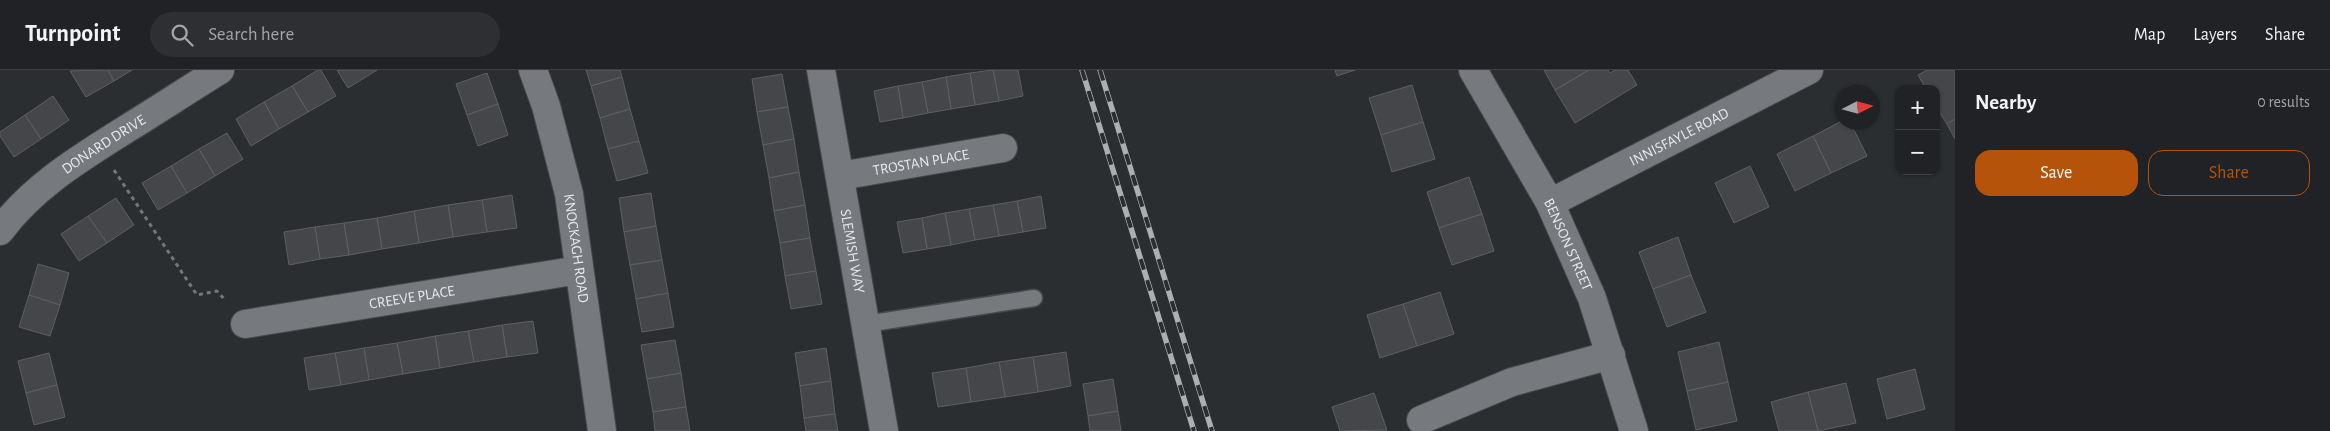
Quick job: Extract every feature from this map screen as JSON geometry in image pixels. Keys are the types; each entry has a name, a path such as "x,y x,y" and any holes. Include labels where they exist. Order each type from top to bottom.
{"street":[{"name":"DONARD DRIVE","path":"0,231 14,211 45,184 99,147 220,70"},
{"name":"KNOCKAGH ROAD","path":"533,70 546,106 569,194 602,431"},
{"name":"SLEMISH WAY","path":"821,70 884,431"},
{"name":"BENSON STREET","path":"1473,70 1550,203 1592,298 1612,354 1634,431"},
{"name":"INNISFAYLE ROAD","path":"1550,203 1809,70"},
{"name":"TROSTAN PLACE","path":"840,176 1003,148"},
{"name":"CREEVE PLACE","path":"245,324 579,270"},
{"path":"1421,420 1512,382 1612,354"}],"lane":[{"path":"866,324 1034,298"}],"path":[{"path":"99,147 197,295 218,291 245,324"}],"building":[{"path":"108,70 114,81 86,97 70,71"},
{"path":"108,70 132,70 114,81"},
{"path":"321,70 336,96 308,112 292,86"},
{"path":"337,70 377,70 348,88"},
{"path":"586,70 620,70 622,77 591,86"},
{"path":"993,70 1018,70 1023,96 999,101"},
{"path":"993,70 999,101 975,105 970,73"},
{"path":"1335,70 1355,70 1337,76"},
{"path":"1544,70 1589,70 1555,90"},
{"path":"1589,70 1608,70 1610,73 1615,70 1628,70 1637,85 1575,123 1555,90"},
{"path":"1927,70 1955,70 1955,119 1947,124 1940,113 1940,85 1924,85 1918,75"},
{"path":"487,73 498,104 467,115 456,84"},
{"path":"970,73 975,105 951,109 946,77"},
{"path":"782,74 788,107 757,112 752,79"},
{"path":"622,77 630,109 600,118 591,86"},
{"path":"946,77 951,109 928,113 922,82"},
{"path":"922,82 928,113 903,118 898,86"},
{"path":"1412,85 1423,122 1381,135 1369,98"},
{"path":"292,86 308,112 279,129 264,102"},
{"path":"898,86 903,118 880,122 874,91"},
{"path":"53,96 69,120 41,139 25,115"},
{"path":"264,102 279,129 251,146 236,119"},
{"path":"498,104 508,135 478,146 467,115"},
{"path":"788,107 794,139 763,145 757,112"},
{"path":"630,109 639,141 608,149 600,118"},
{"path":"25,115 41,139 14,157 0,136 0,132"},
{"path":"1955,119 1955,139 1947,124"},
{"path":"1423,122 1435,159 1392,172 1381,135"},
{"path":"1835,125 1835,130 1854,130 1867,156 1831,173 1813,136"},
{"path":"227,133 243,159 215,176 199,149"},
{"path":"1813,136 1831,173 1795,191 1777,154"},
{"path":"794,139 799,172 769,178 763,145"},
{"path":"639,141 648,173 617,181 608,149"},
{"path":"199,149 215,176 187,193 171,166"},
{"path":"171,166 187,193 158,210 142,183"},
{"path":"1750,166 1769,207 1734,223 1715,183"},
{"path":"799,172 805,205 774,211 769,178"},
{"path":"1469,177 1482,214 1439,228 1427,192"},
{"path":"651,193 656,226 624,232 619,198"},
{"path":"512,195 517,228 487,232 482,200"},
{"path":"1041,196 1046,228 1023,232 1017,201"},
{"path":"116,198 134,225 107,243 88,216"},
{"path":"482,200 487,232 453,237 448,205"},
{"path":"1017,201 1023,232 999,236 993,205"},
{"path":"448,205 453,237 419,243 414,211"},
{"path":"805,205 810,238 780,243 774,211"},
{"path":"993,205 999,236 975,240 969,209"},
{"path":"969,209 975,240 951,245 945,213"},
{"path":"414,211 419,243 382,249 377,218"},
{"path":"945,213 951,245 927,249 922,218"},
{"path":"1482,214 1494,251 1452,265 1439,228"},
{"path":"88,216 107,243 79,261 61,234"},
{"path":"377,218 382,249 349,255 344,223"},
{"path":"922,218 927,249 903,253 897,222"},
{"path":"344,223 349,255 320,259 315,227"},
{"path":"656,226 662,260 630,265 624,232"},
{"path":"315,227 320,259 289,265 284,232"},
{"path":"1678,237 1691,275 1653,289 1639,252"},
{"path":"810,238 816,271 785,276 780,243"},
{"path":"662,260 668,293 636,299 630,265"},
{"path":"38,264 69,273 60,305 29,295"},
{"path":"816,271 822,304 791,309 785,276"},
{"path":"1691,275 1706,312 1667,327 1653,289"},
{"path":"1440,292 1454,334 1417,346 1403,304"},
{"path":"668,293 674,327 642,332 636,299"},
{"path":"29,295 60,305 50,336 19,327"},
{"path":"1403,304 1417,346 1380,358 1367,315"},
{"path":"533,321 538,353 507,357 502,325"},
{"path":"502,325 507,357 474,362 468,331"},
{"path":"468,331 474,362 440,368 435,336"},
{"path":"435,336 440,368 403,374 397,343"},
{"path":"675,340 681,373 647,379 641,345"},
{"path":"1719,342 1728,382 1687,391 1678,352"},
{"path":"397,343 403,374 369,380 364,348"},
{"path":"364,348 369,380 341,385 335,353"},
{"path":"826,348 831,381 800,386 795,353"},
{"path":"1066,352 1071,386 1038,392 1033,357"},
{"path":"49,353 57,385 26,393 18,361"},
{"path":"335,353 341,385 309,390 304,358"},
{"path":"1033,357 1038,392 1005,397 999,362"},
{"path":"999,362 1005,397 971,402 966,368"},
{"path":"966,368 971,402 938,407 932,373"},
{"path":"1915,369 1925,409 1887,419 1877,379"},
{"path":"681,373 686,407 653,412 647,379"},
{"path":"1113,379 1118,411 1088,416 1083,384"},
{"path":"831,381 835,414 804,418 800,386"},
{"path":"1728,382 1737,421 1696,430 1687,391"},
{"path":"1846,383 1856,423 1818,431 1808,392"},
{"path":"57,385 65,417 34,425 26,393"},
{"path":"1808,392 1818,431 1779,431 1771,402"},
{"path":"1374,393 1387,430 1340,431 1332,407"},
{"path":"686,407 690,431 655,431 653,412"},
{"path":"1118,411 1121,431 1090,431 1088,416"},
{"path":"835,414 838,431 806,431 804,418"}],"railway":[{"path":"1082,70 1194,431"},
{"path":"1100,70 1212,431"}]}
